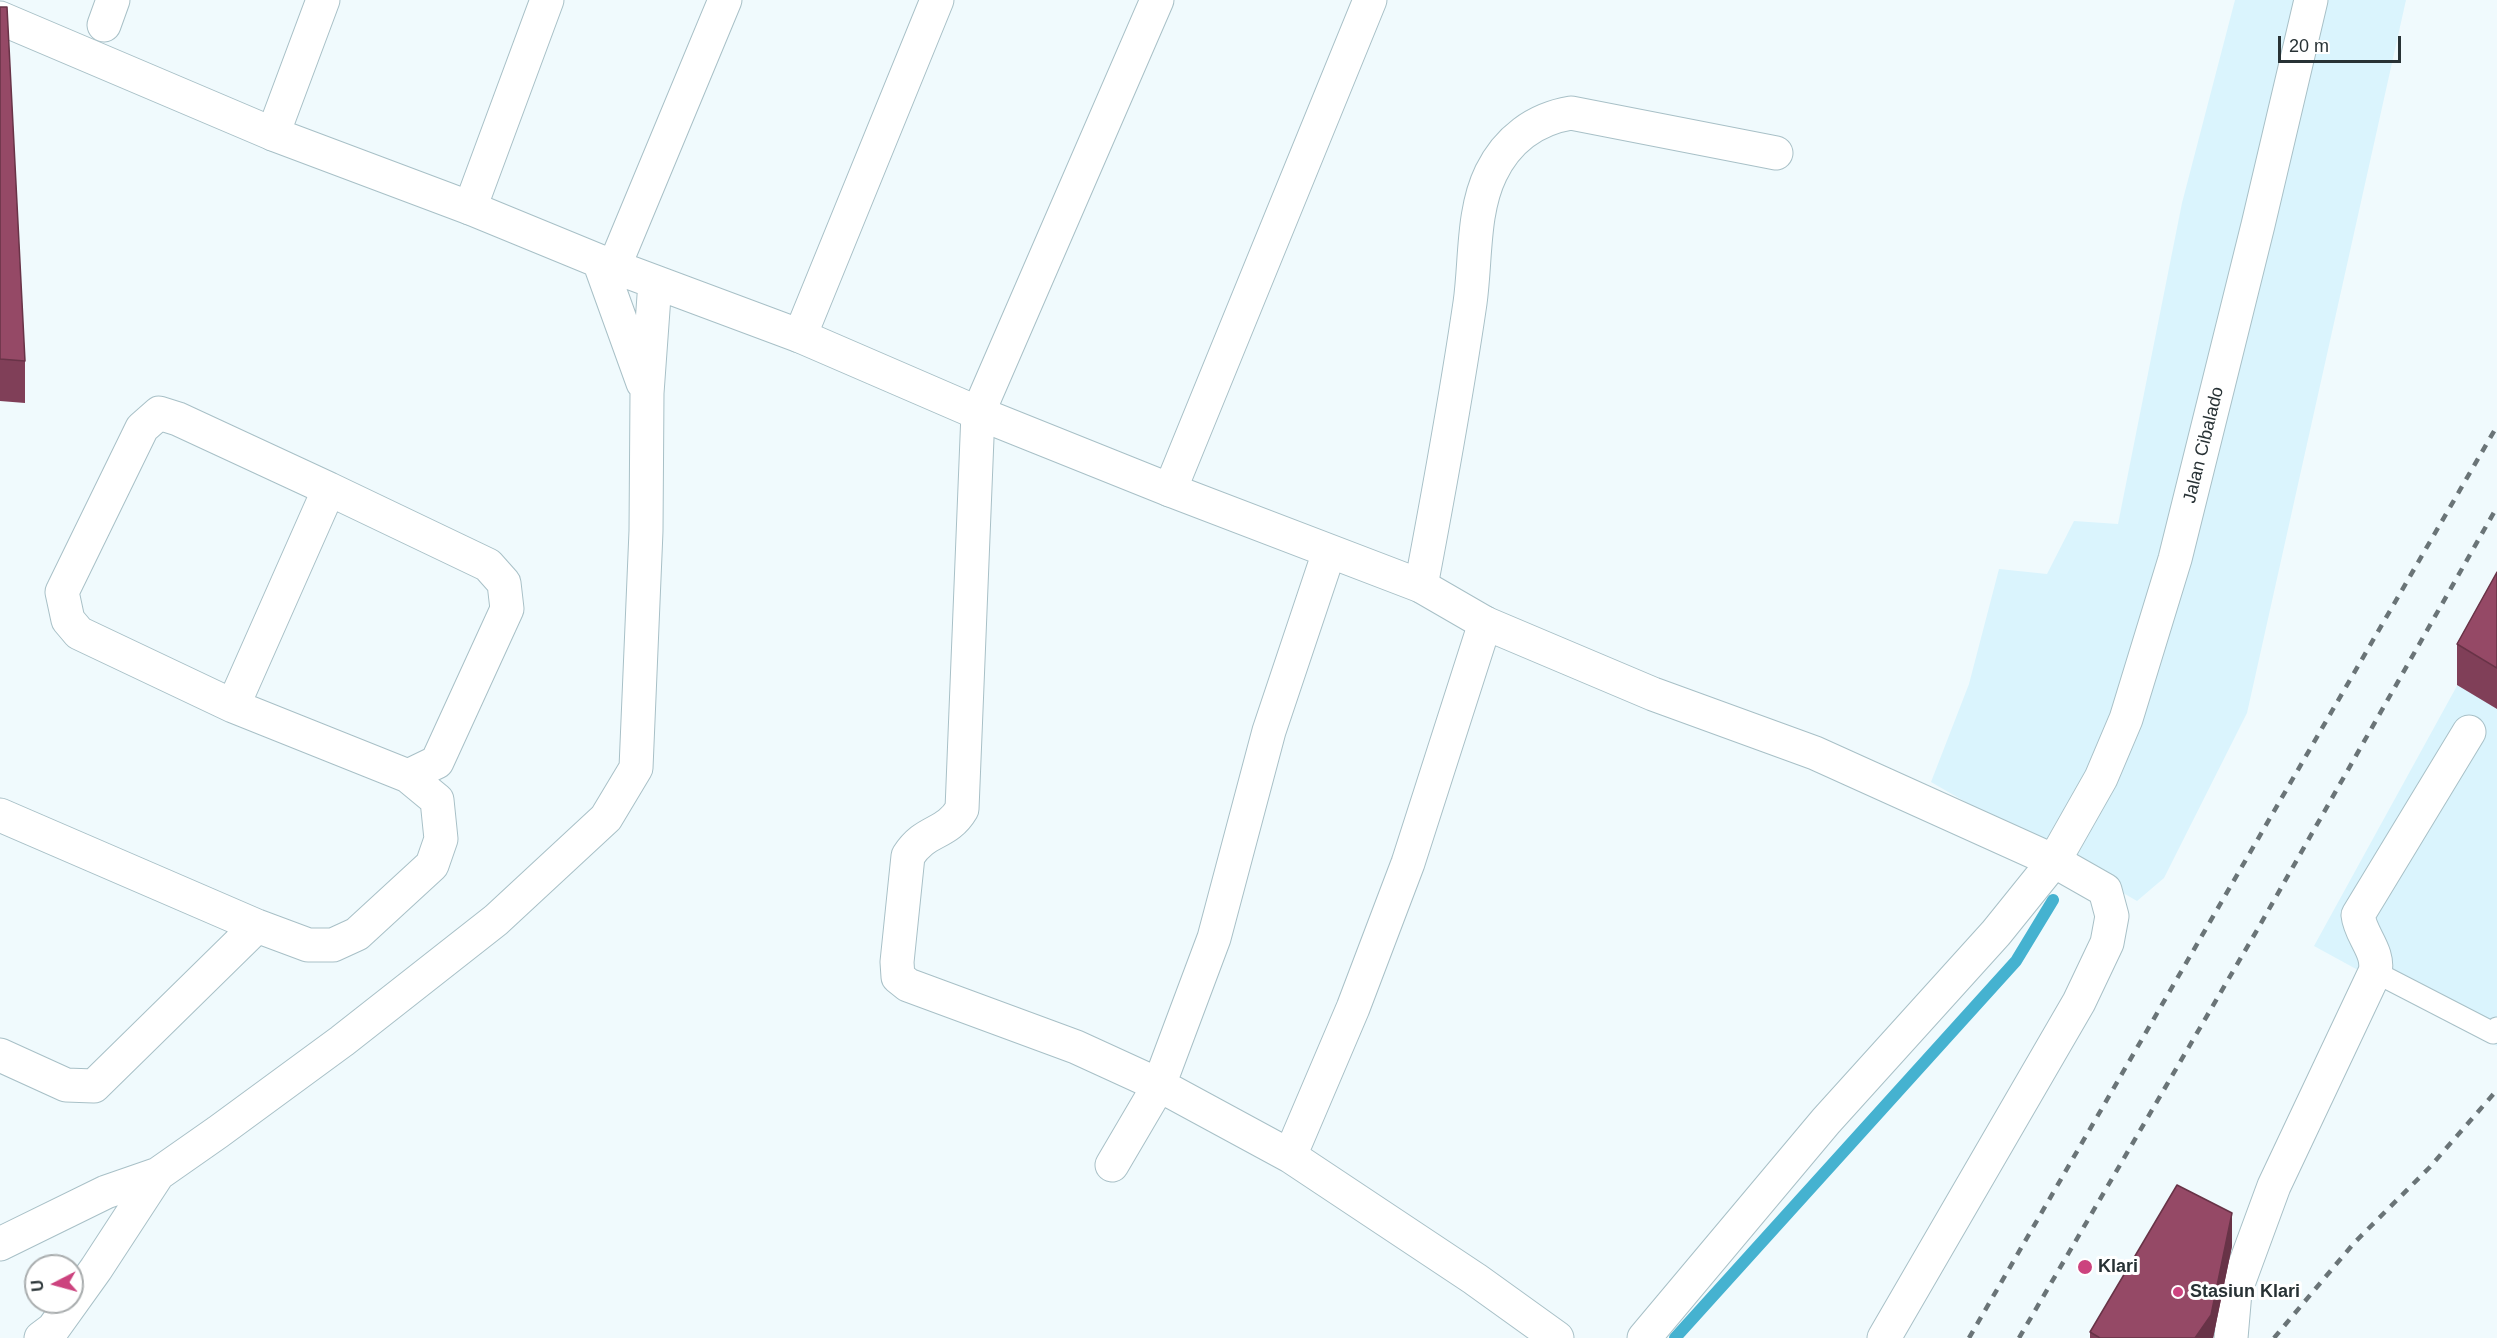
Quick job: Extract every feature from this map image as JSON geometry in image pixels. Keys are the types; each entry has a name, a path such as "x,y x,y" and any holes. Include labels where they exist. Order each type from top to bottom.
{"street":[{"path":"273,134 322,0"},
{"path":"470,208 547,0"},
{"path":"647,393 607,264 725,0"},
{"path":"800,336 937,0"},
{"path":"1157,0 978,413 962,809 949,827 915,844 908,856 897,962 898,977 908,985 1076,1047 1159,1085 1290,1156 1557,1338"},
{"path":"1170,490 1370,0"},
{"name":"Jalan Cibalado","path":"1644,1338 1826,1120 2059,865 2126,719 2175,559 2311,0"},
{"path":"0,18 273,134 470,208 607,264 800,336 978,413 1170,490 1421,586 1485,623 1653,694 1815,753 2059,865 2104,890 2112,916 2107,943 2079,1002 1884,1338"},
{"path":"1421,586 1454,411 1484,190 1502,155 1513,142 1541,122 1571,113 1776,153"},
{"path":"0,1244 106,1192 158,1174 323,1055 496,920 606,818 636,768 646,531 647,393 655,282"},
{"path":"0,815 257,926 308,945 333,945 357,934 432,865 441,839 437,800 408,777 233,706 79,633 68,620 62,592 142,428 159,412 329,489 488,565 504,583 507,609 453,733 437,762 408,777"},
{"path":"233,706 329,489"},
{"path":"1112,1165 1159,1085 1214,938 1269,731 1329,552"},
{"path":"1290,1156 1353,1008 1408,863 1485,623"},
{"path":"2231,1338 2235,1292 2274,1186 2375,972 2376,959 2360,928 2358,915 2469,732"},
{"path":"0,1055 66,1085 94,1086 257,926"},
{"path":"41,1338 53,1329 96,1269 158,1174"}],"lane":[{"path":"2375,972 2493,1033 2497,1028"}],"shaded area":[{"path":"2235,0 2406,0 2247,713 2164,878 2137,901 1931,782 1969,684 1999,569 2047,574 2074,521 2118,524 2182,203"},
{"path":"2497,613 2497,1046 2314,946"}],"building":[{"path":"0,7 7,7 25,361 0,359"},
{"path":"2497,572 2497,668 2457,644"},
{"name":"Stasiun Klari","path":"2177,1185 2232,1213 2211,1315 2195,1338 2100,1338 2090,1332"}],"waterway":[{"path":"1675,1338 2016,961 2053,900"}],"railway":[{"path":"1969,1338 2497,426"},
{"path":"2019,1338 2260,925 2497,507"},
{"path":"2274,1338 2354,1243 2429,1168 2497,1090"}],"place":[{"name":"Klari","path":"2085,1267"},
{"name":"Stasiun Klari","path":"2178,1292"}]}
